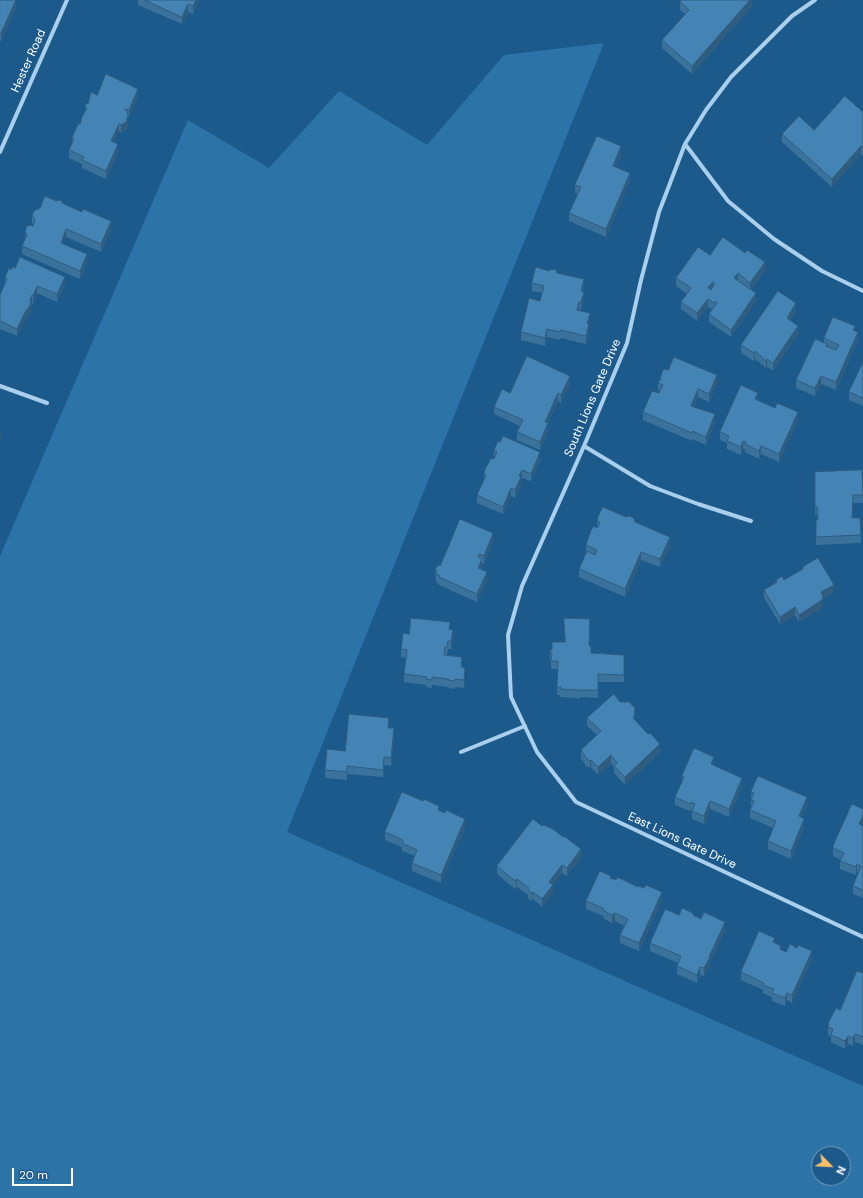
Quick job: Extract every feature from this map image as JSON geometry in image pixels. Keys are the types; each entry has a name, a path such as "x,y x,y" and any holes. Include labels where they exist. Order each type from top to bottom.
{"street":[{"name":"Hester Road","path":"0,152 67,0"},
{"name":"South Lions Gate Drive","path":"525,726 511,696 508,635 522,586 628,343 640,280 659,212 686,144 706,110 731,77 792,16 814,0"},
{"path":"686,144 728,201 774,239 822,271 863,291"},
{"path":"0,386 47,403"},
{"path":"584,446 650,486 698,504 751,521"},
{"path":"461,752 525,726"},
{"name":"East Lions Gate Drive","path":"525,726 537,752 576,802 863,937"}],"shaded area":[{"path":"604,43 287,832 863,1086 863,1198 0,1198 0,556 188,120 269,168 339,91 427,145 504,55"}],"building":[{"path":"0,0 16,0 1,33 0,33"},
{"path":"145,0 196,0 193,6 188,4 182,17"},
{"path":"682,0 750,0 692,66 662,40 689,10 680,2"},
{"path":"106,74 138,89 129,110 125,109 128,116 126,122 121,125 119,124 111,141 118,144 106,171 82,160 84,157 69,150 78,124 80,124 87,108 85,107 86,103 88,104 91,92 97,95"},
{"path":"845,96 863,112 863,148 861,146 832,179 782,134 799,116 814,130"},
{"path":"597,136 621,146 613,166 630,173 606,229 569,213 581,187 575,185"},
{"path":"45,196 56,201 62,201 62,203 82,212 83,209 111,221 101,244 66,229 61,243 87,254 80,271 22,246 27,235 25,231 27,226 33,226 35,220 32,215 34,211 40,208"},
{"path":"723,237 745,253 747,250 765,262 750,283 738,273 734,278 756,293 731,330 709,314 717,303 715,301 714,303 708,299 697,313 681,302 691,288 676,278 698,247 710,255","holes":["713,282 715,283 711,290 708,288"]},
{"path":"20,257 65,277 57,294 37,286 30,300 31,303 17,329 0,321 0,295 7,279 5,277 9,268 11,270 13,267 15,268"},
{"path":"536,267 549,271 551,269 556,270 557,273 584,279 581,291 584,292 577,310 590,313 586,336 561,330 560,332 547,329 545,338 521,332 529,298 540,301 544,286 532,283"},
{"path":"778,291 796,303 787,318 798,326 773,363 767,359 766,361 755,351 754,353 741,345"},
{"path":"833,317 855,326 853,330 858,332 836,382 821,376 815,388 796,380 815,339 836,350 839,345 824,338"},
{"path":"527,356 570,376 561,395 558,393 545,422 548,423 540,442 517,432 523,420 494,407 502,389 510,393"},
{"path":"674,357 717,375 709,394 698,389 691,406 715,414 706,437 692,431 692,433 643,412 652,391 659,393 663,385 658,383 662,372 664,369 668,370"},
{"path":"863,362 863,398 849,392"},
{"path":"741,385 758,393 755,399 775,408 777,403 798,412 779,454 761,446 759,451 745,444 746,442 743,441 741,447 727,441 729,436 720,432"},
{"path":"503,436 540,452 531,474 522,470 519,476 521,477 515,490 511,488 503,507 477,495 486,475 484,474 486,466 491,458 494,459 497,452 494,450 498,441 500,442"},
{"path":"862,470 863,495 853,495 852,518 860,518 861,535 816,537 816,520 818,520 817,507 815,507 815,472"},
{"path":"603,507 626,517 629,516 634,518 635,522 670,537 660,559 641,552 625,589 579,569 587,551 595,555 597,550 586,545 591,530 594,526 597,528 600,522 597,521 597,519"},
{"path":"460,519 493,533 484,556 479,554 478,557 482,559 478,568 487,572 477,594 439,577 440,576 436,574 437,571 435,570 438,565 440,566"},
{"path":"818,558 834,585 821,592 823,596 822,600 799,615 795,607 780,617 764,590 777,582 776,580 782,576 784,580"},
{"path":"411,618 450,622 449,629 453,630 451,641 448,641 447,647 445,647 444,655 462,657 461,667 465,668 464,680 455,679 455,681 432,677 432,680 426,679 427,677 404,674 407,650 401,649 403,633 409,634"},
{"path":"564,618 590,619 589,645 591,647 591,653 624,655 624,675 598,674 598,690 579,690 580,691 560,689 561,687 557,687 558,661 551,661 552,653 550,653 550,650 552,650 552,642 565,642"},
{"path":"614,694 620,702 629,702 635,708 633,718 660,744 625,777 614,766 617,763 611,755 598,767 591,760 590,761 586,758 581,750 601,731 587,718"},
{"path":"349,714 389,718 388,728 394,728 391,758 384,757 383,770 347,766 347,772 325,770 327,749 345,751"},
{"path":"694,748 714,757 711,764 742,778 729,809 710,801 704,816 692,811 695,804 691,802 690,804 675,797"},
{"path":"758,776 807,797 799,816 804,819 791,851 768,841 776,821 750,810 754,801 751,800 754,793 751,792"},
{"path":"402,792 423,801 424,799 439,806 438,810 445,813 446,810 465,819 441,875 412,863 417,850 402,843 403,840 385,832"},
{"path":"852,804 863,809 863,815 859,824 863,826 863,890 853,886 861,866 857,864 856,867 840,861 844,853 833,848"},
{"path":"533,819 542,826 544,825 553,829 581,849 567,868 562,865 549,882 553,885 542,899 528,890 529,888 517,879 516,881 497,866"},
{"path":"600,871 611,876 610,878 616,880 617,877 638,887 644,888 646,885 662,892 639,943 620,935 628,919 615,913 612,915 604,911 603,908 586,901"},
{"path":"682,908 701,919 704,912 725,922 710,957 704,968 700,967 697,975 677,966 681,956 650,943 665,909 679,915"},
{"path":"759,931 775,938 773,942 781,946 780,949 786,952 790,944 797,948 798,945 812,951 792,995 787,993 785,998 772,993 774,989 763,985 764,983 741,972"},
{"path":"857,971 863,973 863,1037 855,1034 853,1038 848,1036 845,1041 831,1035 833,1029 828,1027 829,1021 836,1008 840,1010"}]}
